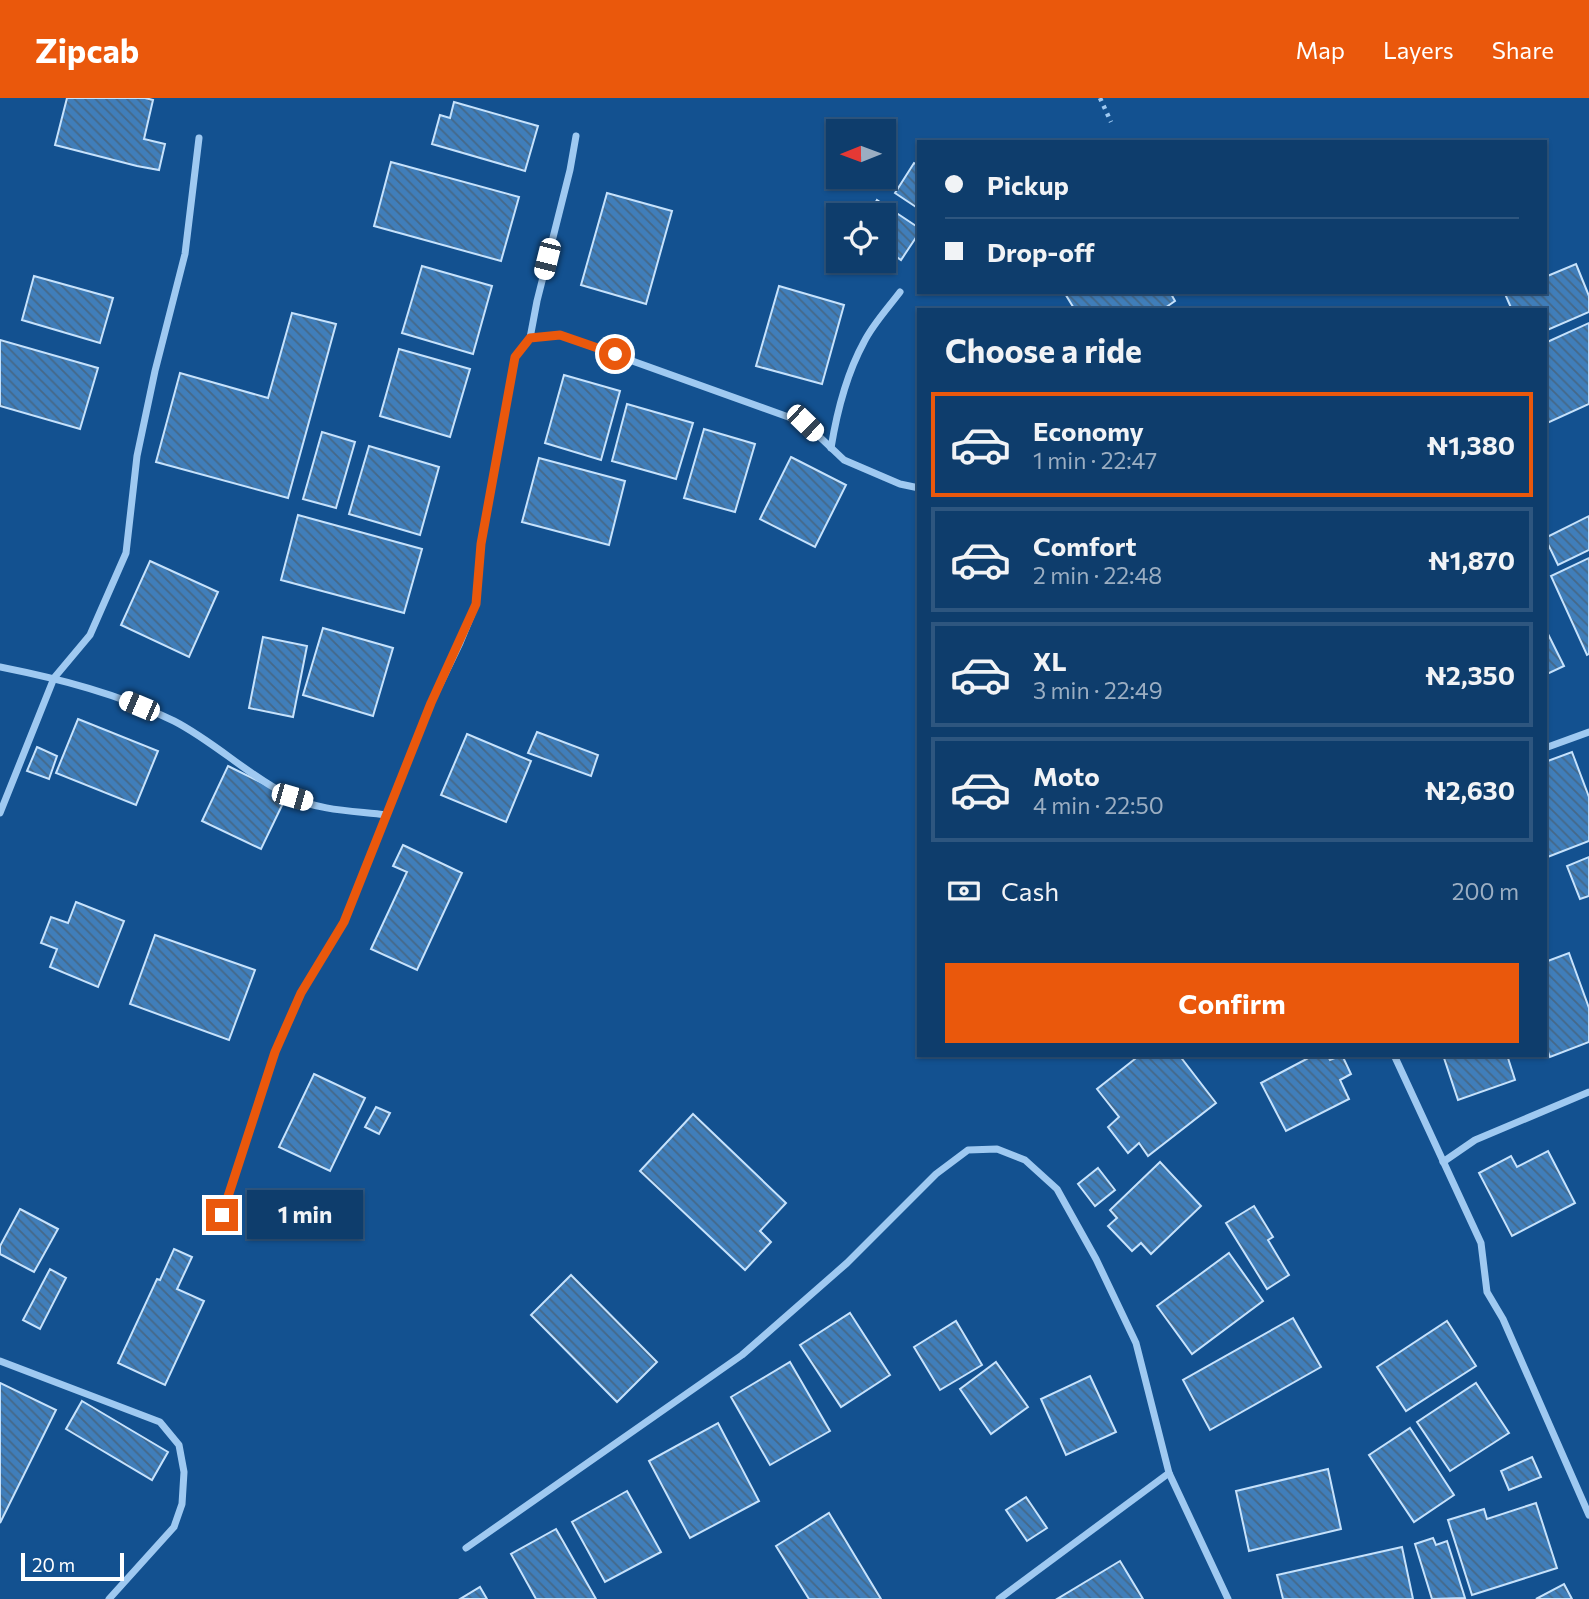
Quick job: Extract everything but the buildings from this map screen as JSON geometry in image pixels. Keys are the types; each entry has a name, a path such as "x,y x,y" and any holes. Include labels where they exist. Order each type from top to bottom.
{"street":[{"path":"222,1215 275,1052 301,993 344,922 431,703 476,604 481,544 501,422 515,357 530,338 576,136"},
{"path":"0,813 54,678 90,635 126,553 136,456 185,254 199,138"},
{"path":"831,448 837,412 864,341 900,292"},
{"path":"530,338 560,335 805,423 844,460 900,484 917,488"},
{"path":"0,667 54,678 121,698 176,722 292,797 329,808 386,815"},
{"path":"1547,747 1589,732"},
{"path":"1395,1057 1482,1243 1487,1292 1503,1319 1589,1513"},
{"path":"1443,1162 1475,1140 1589,1092"},
{"path":"466,1548 742,1355 847,1263 936,1174 968,1150 997,1149 1025,1160 1057,1189 1096,1259 1136,1343 1169,1473 1228,1599"},
{"path":"0,1361 160,1422 179,1445 184,1472 182,1504 174,1527 109,1599"},
{"path":"999,1599 1169,1473"}],"path":[{"path":"1100,98 1111,122"}],"route":[{"path":"222,1215 275,1052 301,993 344,922 431,703 476,604 481,544 501,422 515,357 530,338 560,335 615,354"}]}
